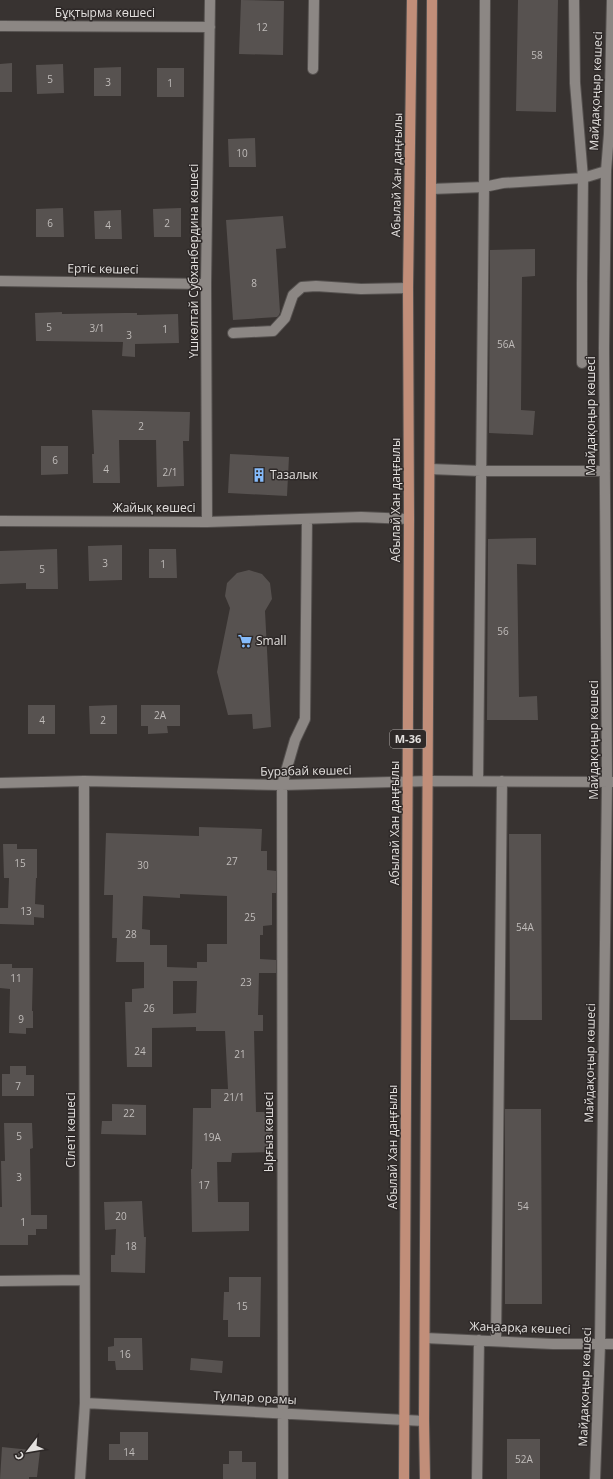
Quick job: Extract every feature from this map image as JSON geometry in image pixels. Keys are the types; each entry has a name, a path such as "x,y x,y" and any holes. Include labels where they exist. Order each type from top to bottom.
{"main road":[{"name":"Абылай Хан даңғылы","path":"404,1479 409,519 408,288 412,0"},
{"name":"M-36","path":"425,1479 424,1421 429,781 432,0"}],"street":[{"name":"Үшкөлтай Субханбердина көшесі","path":"207,522 206,284 210,0"},
{"path":"313,69 314,0"},
{"path":"478,781 485,0"},
{"path":"574,0 575,83 583,178 582,363"},
{"name":"Майдақоңыр көшесі","path":"595,1479 600,1344 610,782 605,471 608,348 606,171 611,134 612,0"},
{"name":"Бұқтырма көшесі","path":"0,26 210,26"},
{"path":"431,189 484,187 503,183 583,178 606,171"},
{"name":"Ертіс көшесі","path":"0,281 206,284"},
{"path":"233,333 273,331 285,318 293,295 302,287 408,288"},
{"path":"430,469 481,471 605,471"},
{"name":"Жайық көшесі","path":"0,520 207,522 361,517 409,519"},
{"name":"Ырғыз көшесі","path":"283,1479 282,786 296,740 305,719 307,519"},
{"name":"Бурабай көшесі","path":"0,783 84,781 282,786 408,781 610,782"},
{"name":"Сілеті көшесі","path":"80,1479 85,1403 84,781"},
{"path":"496,1341 502,781"},
{"path":"0,1281 84,1280"},
{"name":"Жаңаарқа көшесі","path":"425,1338 553,1344 613,1344"},
{"path":"477,1479 479,1340"},
{"name":"Тұлпар орамы","path":"85,1403 424,1421"}],"building":[{"path":"241,0 284,1 283,55 239,54"},
{"path":"518,0 558,0 556,112 516,111"},
{"path":"12,63 12,92 0,92 0,64"},
{"path":"63,64 64,93 37,94 36,65"},
{"path":"121,67 121,96 94,96 94,68"},
{"path":"157,68 184,68 184,97 157,97"},
{"path":"255,138 256,167 229,167 228,139"},
{"path":"63,208 64,237 36,237 36,209"},
{"path":"181,208 181,237 154,237 153,209"},
{"path":"121,210 122,239 95,239 94,211"},
{"path":"283,216 286,248 276,249 279,315 277,317 233,320 226,220"},
{"path":"535,249 535,276 522,277 521,410 535,411 533,435 489,433 490,250"},
{"path":"62,312 62,314 178,314 179,343 135,344 135,357 122,356 123,342 36,341 35,313"},
{"path":"92,410 190,412 189,441 183,441 184,486 157,487 156,440 119,440 120,483 93,483 92,454 94,454"},
{"path":"41,446 68,446 68,474 41,475"},
{"name":"Тазалык","path":"230,454 289,457 287,496 228,493"},
{"path":"536,538 536,565 517,564 519,697 537,696 538,720 487,720 488,539"},
{"path":"122,545 122,580 89,581 88,546"},
{"path":"57,549 58,589 26,589 26,583 0,584 0,551"},
{"path":"149,549 176,549 177,578 149,578"},
{"name":"Small","path":"249,570 262,574 270,583 272,599 265,611 271,727 253,729 252,714 228,715 217,672 230,608 225,596 227,583 237,573"},
{"path":"28,705 55,705 55,734 28,734"},
{"path":"117,705 117,734 90,734 89,706"},
{"path":"141,705 180,705 180,726 167,726 168,733 148,734 148,726 141,726"},
{"path":"199,827 262,829 261,851 267,851 267,870 276,871 276,893 272,893 272,925 263,926 263,935 260,935 260,959 276,960 276,973 259,973 258,1015 263,1015 263,1031 254,1031 256,1112 271,1112 273,1152 232,1153 231,1162 217,1162 218,1202 249,1202 249,1231 192,1232 191,1169 193,1108 211,1108 211,1089 228,1089 225,1031 196,1031 196,1027 152,1028 152,1067 127,1067 125,1002 132,1002 132,989 144,988 144,962 116,962 117,938 112,938 113,895 104,895 106,833 199,836","holes":["180,894 227,896 227,944 207,944 207,962 197,962 197,968 167,967 167,945 150,945 150,930 142,929 143,896 180,898","173,981 197,981 196,1013 173,1014"]},
{"path":"509,834 541,834 542,1020 510,1020"},
{"path":"3,844 17,844 17,849 37,849 35,904 44,905 44,918 34,917 34,925 0,924 0,908 8,908 9,878 4,878"},
{"path":"0,964 12,964 12,968 33,968 33,1028 26,1028 26,1034 9,1033 10,989 0,988"},
{"path":"10,1066 26,1066 26,1075 34,1075 34,1096 2,1096 2,1074 10,1074"},
{"path":"112,1104 146,1105 146,1135 101,1134 102,1121 112,1121"},
{"path":"505,1109 541,1109 542,1304 505,1304"},
{"path":"4,1123 32,1123 33,1148 30,1149 31,1215 47,1215 47,1229 36,1229 36,1235 28,1235 28,1245 0,1245 0,1207 2,1207 1,1161 5,1161"},
{"path":"142,1201 144,1237 146,1237 145,1273 111,1272 111,1255 115,1255 116,1229 105,1230 104,1202"},
{"path":"229,1277 261,1277 260,1337 228,1337 228,1320 223,1320 224,1292 229,1292"},
{"path":"114,1338 142,1338 143,1370 116,1370 115,1361 108,1361 108,1347 114,1346"},
{"path":"191,1358 223,1361 222,1373 190,1370"},
{"path":"120,1432 148,1432 148,1460 109,1460 109,1444 120,1444"},
{"path":"507,1439 540,1439 540,1479 507,1479"},
{"path":"2,1447 40,1451 37,1477 29,1477 29,1479 0,1479"},
{"path":"229,1451 242,1451 242,1462 256,1462 256,1479 223,1479 223,1464 229,1464"}],"place":[{"name":"Тазалык","path":"259,475"},
{"name":"Small","path":"245,641"}]}
